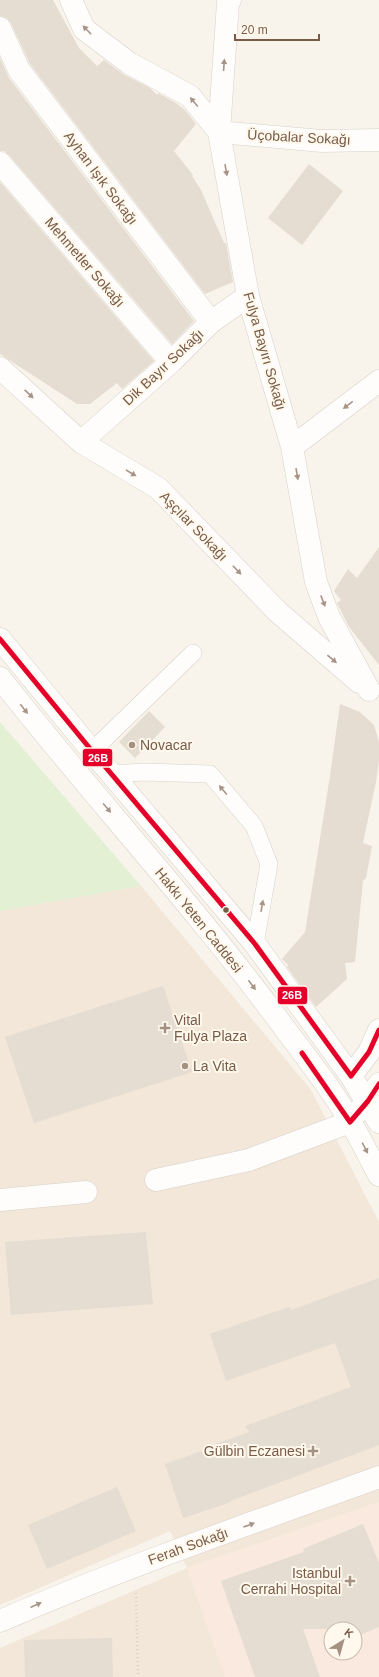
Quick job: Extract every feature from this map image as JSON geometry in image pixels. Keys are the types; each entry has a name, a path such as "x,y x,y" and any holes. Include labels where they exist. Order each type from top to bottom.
{"street":[{"path":"71,0 84,28 129,63 190,96 219,132"},
{"name":"Fulya Bayırı Sokağı","path":"230,0 228,4 219,132 248,296 292,447 316,582 329,617 374,694"},
{"name":"Ayhan Işık Sokağı","path":"0,28 19,70 211,322"},
{"name":"Üçobalar Sokağı","path":"219,132 322,141 379,140"},
{"name":"Mehmetler Sokağı","path":"0,163 171,362"},
{"name":"Dik Bayır Sokağı","path":"80,442 171,362 211,322 248,296"},
{"name":"Aşçılar Sokağı","path":"0,368 80,442 158,488 278,612 374,694"},
{"path":"292,447 379,381"},
{"name":"Hakkı Yeten Caddesi","path":"0,639 92,752 255,944 351,1076 373,1093 379,1122"},
{"name":"Hakkı Yeten Caddesi","path":"0,678 218,940 316,1071 350,1122 379,1175"},
{"path":"350,1122 351,1076 369,1052 379,1030"},
{"path":"156,1180 249,1160 350,1122 373,1093"},
{"path":"0,1200 86,1192"},
{"name":"Ferah Sokağı","path":"0,1621 57,1596 136,1565 379,1477"}],"lane":[{"path":"92,752 194,653"},
{"path":"112,774 143,772 210,774 254,826 269,864 255,944"}],"path":[{"path":"136,1565 138,1677"}],"shaded area":[{"path":"141,886 311,1090 379,1222 379,1502 187,1568 170,1531 0,1605 0,911"},
{"path":"379,1502 379,1677 225,1677 187,1568"},
{"path":"187,1568 225,1677 0,1677 0,1648"}],"green space":[{"path":"0,722 141,886 0,911"}],"building":[{"path":"0,0 53,0 79,48 97,66 104,60 123,74 150,88 157,95 158,93 185,110 196,124 174,151 193,175 192,176 201,190 224,243 226,243 233,282 205,294 30,64 11,23 7,18 0,16"},
{"path":"0,58 9,78 194,321 172,344 9,155 4,151 0,151"},
{"path":"309,164 343,191 302,245 268,218"},
{"path":"0,182 154,361 122,389 117,383 90,404 77,404 0,354"},
{"path":"379,547 379,665 349,627 337,603 341,600 334,591 348,569 357,578"},
{"path":"340,704 360,712 374,725 379,742 379,760 376,782 363,843 372,846 366,878 363,881 355,962 345,963 347,979 316,1007 287,967 288,965 282,959 305,932"},
{"path":"149,711 165,727 135,758 119,742"},
{"path":"163,986 192,1072 34,1123 5,1037"},
{"path":"146,1232 153,1304 11,1315 5,1242"},
{"path":"379,1278 379,1445 230,1501 231,1502 183,1518 165,1464 250,1432 245,1426 351,1387 335,1343 226,1381 210,1334 289,1307 291,1310"},
{"path":"117,1487 136,1531 47,1569 28,1525"},
{"path":"363,1524 379,1563 379,1627 363,1634 363,1621 323,1621 323,1629 303,1629 320,1677 255,1677 221,1581 304,1552 303,1549"},
{"path":"112,1638 113,1677 25,1677 24,1640"}],"transit line":[{"name":"26B","path":"0,639 92,751 255,944 351,1076 369,1052 379,1030"},
{"name":"26B","path":"302,1053 350,1122 368,1101 379,1084"}],"place":[{"name":"Novacar","path":"132,745"},
{"name":"Vital Fulya Plaza","path":"165,1028"},
{"name":"La Vita","path":"185,1066"},
{"name":"Gülbin Eczanesi","path":"313,1451"},
{"name":"Istanbul Cerrahi Hospital","path":"350,1581"}]}
